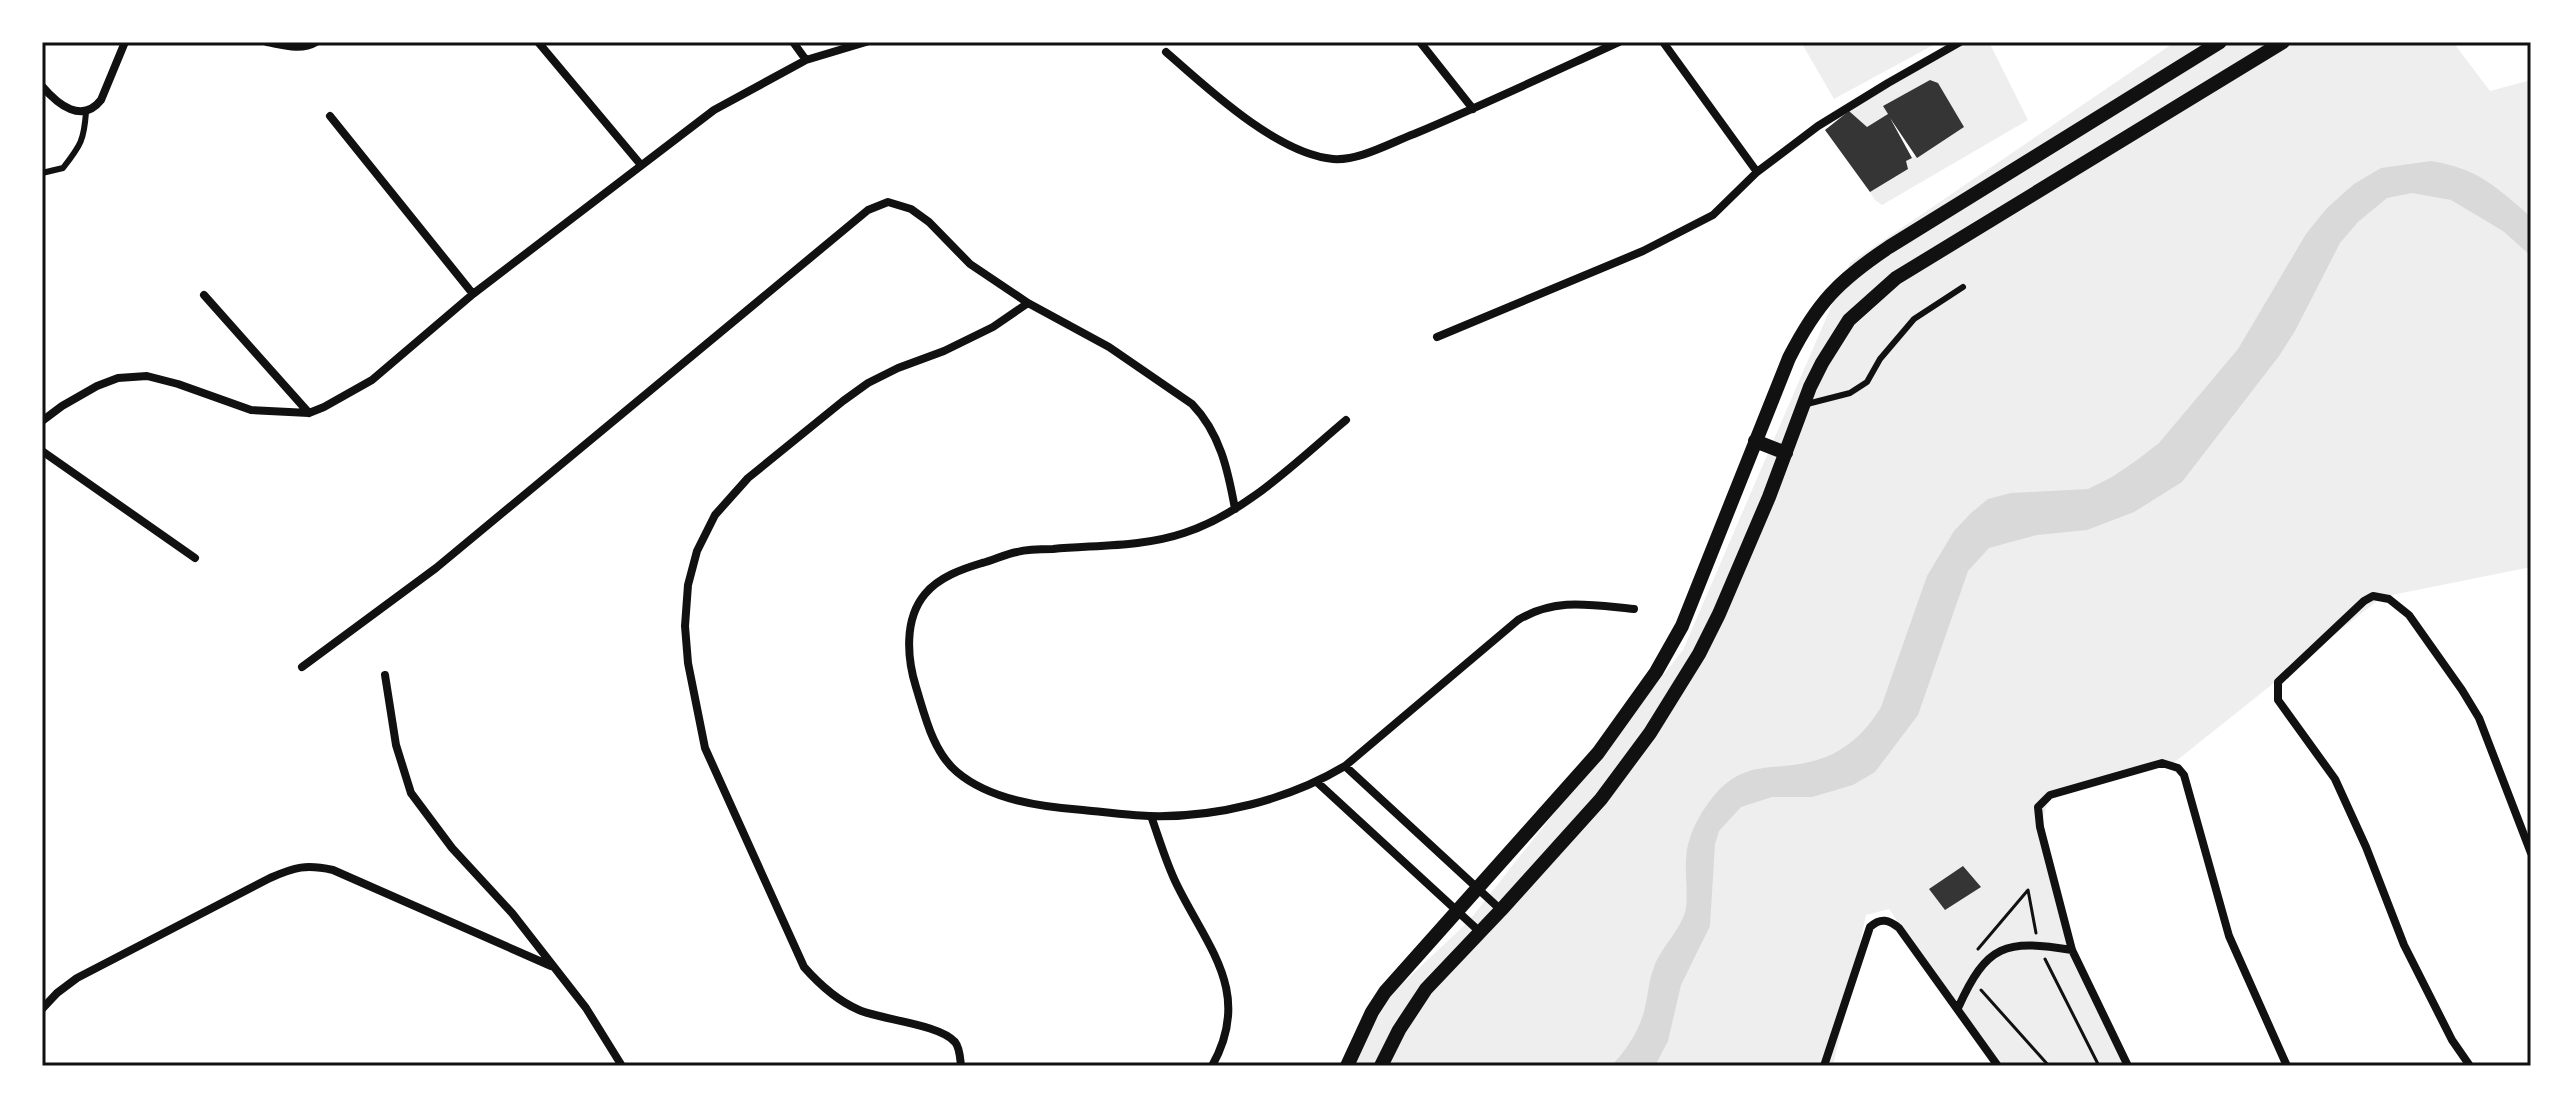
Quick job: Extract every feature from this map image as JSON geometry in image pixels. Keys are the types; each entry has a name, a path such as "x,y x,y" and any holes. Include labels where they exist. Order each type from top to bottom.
{"street":[{"path":"42,86 63,106 76,112 86,112 101,100 125,42"},
{"path":"267,42 301,47 316,42"},
{"path":"538,42 641,165"},
{"path":"793,42 806,60"},
{"path":"42,421 97,386 118,378 147,376 251,410 309,413 346,396 372,380 473,294 714,110 806,60 866,42"},
{"path":"1420,42 1473,109"},
{"path":"1166,52 1241,116 1300,149 1333,159 1374,150 1473,109 1619,42"},
{"path":"1663,42 1757,172"},
{"path":"1437,337 1643,251 1713,215 1757,172 1818,126 1960,42"},
{"path":"1347,1066 1372,1012 1385,992 1598,753 1656,672 1682,626 1789,358 1802,333 1829,295 1853,271 2220,42"},
{"path":"1381,1066 1399,1030 1426,989 1501,910 1616,779 1676,692 1719,614 1822,363 1849,320 1896,278 2283,42"},
{"path":"330,116 473,294"},
{"path":"302,667 436,568 868,210 888,202 911,209 929,222 970,264 1028,303 1109,347 1192,404 1203,415 1218,441 1228,470 1235,509"},
{"path":"204,295 309,413"},
{"path":"961,1066 955,1041 941,1033 858,1010 820,985 804,967 705,748 688,663 685,626 688,585 697,551 715,515 748,478 868,383 993,327 1028,303"},
{"path":"1346,420 1235,509 1206,525 1153,541 1018,551 965,568 940,581 923,596 908,640 910,666 929,728 940,753 955,771 971,783 1037,806 1151,816 1206,813 1241,806 1318,783 1345,766 1518,620 1536,609 1556,605 1634,609"},
{"path":"1755,441 1786,453"},
{"path":"42,451 195,558"},
{"path":"2470,1066 2452,1040 2404,945 2366,847 2335,779 2277,695 2278,682 2364,601 2373,596 2389,599 2409,615 2479,718 2531,853"},
{"path":"385,675 396,745 411,793 452,848 512,913 586,1008 622,1066"},
{"path":"2128,1066 2072,950 2040,827 2038,807 2050,795 2162,763 2178,768 2184,775 2229,936 2287,1066"},
{"path":"1345,766 1501,910"},
{"path":"1318,783 1480,932"},
{"path":"1151,816 1175,882 1223,971 1228,989 1227,1026 1221,1050 1212,1066"},
{"path":"42,1009 77,978 270,878 311,865 333,870 551,966"},
{"path":"1824,1066 1870,927 1882,920 1899,928 1998,1066"},
{"path":"1958,1008 1971,979 1988,957 2013,945 2038,944 2072,950"}],"lane":[{"path":"42,173 63,168 76,152 84,138 86,112"},
{"path":"1803,405 1850,393 1867,382 1880,359 1914,319 1963,287"}],"path":[{"path":"1973,954 2028,890 2038,944 2099,1066"},
{"path":"1971,979 2049,1066"}],"shaded area":[{"path":"1801,42 1936,42 1937,43 1834,99"},
{"path":"1964,42 1989,42 2028,120 1882,205 1870,192 1908,169 1906,161 1964,127 1938,83 1930,80 1883,106 1888,114 1867,127 1849,111"},
{"path":"2175,42 2453,42 2490,91 2531,80 2531,567 2382,597 2171,765 2050,795 2040,828 2072,950 2128,1066 1999,1066 1889,909 1866,915 1833,1066 1348,1066 1372,1012 1468,922 1683,650 1850,263"},
{"path":"2431,161 2448,164 2486,180 2531,217 2531,256 2503,231 2451,200 2412,193 2387,198 2358,222 2340,243 2279,356 2182,482 2134,512 2087,530 2037,535 1989,548 1968,571 1918,715 1875,772 1853,785 1812,797 1772,797 1741,807 1719,831 1715,844 1710,926 1681,985 1668,1041 1655,1066 1611,1066 1626,1049 1637,1029 1645,1009 1654,967 1684,916 1689,843 1698,819 1712,798 1724,785 1748,771 1817,760 1837,752 1854,740 1881,707 1927,576 1954,531 1971,513 1988,499 2011,493 2088,489 2137,460 2159,443 2238,349 2306,234 2327,208 2354,184 2381,168"}],"building":[{"path":"1930,80 1938,83 1964,127 1917,158 1890,118 1912,158 1906,161 1908,169 1870,192 1825,130 1849,111 1867,127 1888,114 1883,106"},
{"path":"1963,866 1981,887 1945,910 1929,889"}]}
